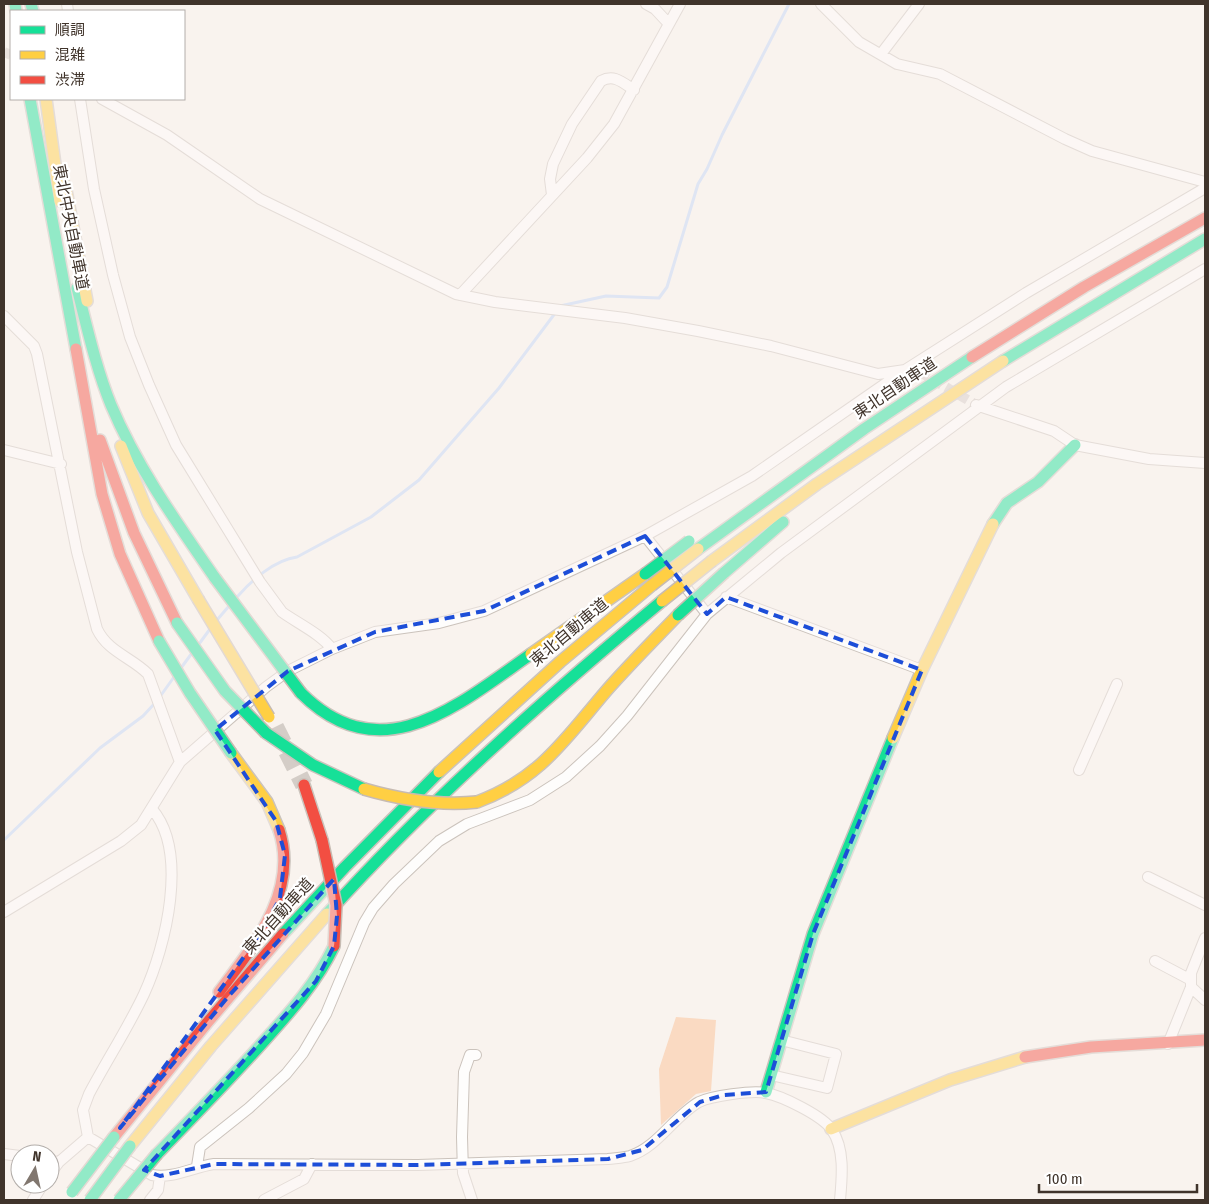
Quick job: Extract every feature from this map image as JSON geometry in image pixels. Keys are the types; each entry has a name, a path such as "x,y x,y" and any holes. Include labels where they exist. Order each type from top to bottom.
{"main road":[{"name":"東北中央自動車道","path":"30,100 66,285 78,362"},
{"name":"東北中央自動車道","path":"46,100 61,208 74,273 95,357"},
{"name":"東北自動車道","path":"69,1196 117,1132 227,998 304,911 382,828 461,750 510,705 652,585 694,545 857,429 888,412 1031,319 1205,218"},
{"name":"東北自動車道","path":"90,1200 130,1146 240,1010 398,838 475,763 544,700 662,601 712,562 876,443 1043,334 1205,239"},
{"path":"95,357 110,404 132,449 215,578 301,693 322,714 333,721 358,729 394,729 422,721 457,703 494,680 645,574 694,545"},
{"path":"95,357 117,434 136,487 160,536 270,725 292,753 318,768 364,789 427,803 447,805 477,802 511,789 538,770 629,666 678,616 724,573 876,443"},
{"path":"78,362 103,449 128,523 157,588 177,623 224,691 270,725"},
{"path":"78,362 95,464 108,516 133,585 159,641 190,694 269,807 280,830 285,855 285,870 280,898 262,932 117,1132"},
{"path":"766,1092 813,934 922,670 988,531 1007,503 1038,482 1075,445"},
{"path":"119,1200 157,1154 244,1064 296,1005 316,981 334,946 337,923 336,898 322,840 304,785"},
{"path":"831,1128 974,1071 1025,1057 1054,1052 1205,1040"}],"street":[{"path":"646,4 655,9 669,24"},
{"path":"460,295 587,158 608,131 634,90 680,4"},
{"path":"821,4 859,42 909,68 940,74 1065,139 1092,150 1205,182"},
{"path":"881,54 919,4"},
{"path":"552,195 550,179 554,164 572,124 601,81 608,77 615,77 634,90"},
{"path":"80,100 98,210 130,337 176,445 260,582 282,612 322,638 332,649"},
{"path":"104,100 167,135 260,199 460,295 495,302 625,318 698,331 771,346 878,374 905,370 920,372"},
{"path":"4,912 121,841 141,825 180,762 266,687 288,671 332,649 375,632 447,621 484,611 645,536 752,476 905,370 1026,293 1205,188"},
{"path":"197,1166 196,1158 200,1147 249,1108 286,1074 303,1053 326,1014 364,923 394,884 435,845 467,824 530,800 546,791 582,764 626,716 707,614 781,553 976,405 1205,269"},
{"path":"4,316 34,346 38,354 77,552 97,630 103,641 112,650 137,663 148,674 180,762"},
{"path":"976,405 1054,431 1075,445 1149,459 1205,462"},
{"path":"4,450 61,464"},
{"path":"645,536 707,614"},
{"path":"726,597 922,670"},
{"path":"1079,770 1117,684"},
{"path":"152,809 166,829 171,852 170,907 154,969 145,992 89,1094 83,1110 88,1137 152,1175 176,1174 197,1166 214,1164 463,1163 608,1159 629,1156 642,1150 700,1102 724,1095 766,1092 819,1118 831,1128 837,1140 842,1169 840,1200"},
{"path":"1148,877 1205,905"},
{"path":"1168,1044 1191,983 1191,973 1205,938"},
{"path":"1156,961 1191,983 1205,1000"},
{"path":"771,1075 827,1088 836,1054 781,1040"},
{"path":"472,1200 463,1173 464,1072 470,1055 476,1055"},
{"path":"60,1157 88,1137"},
{"path":"264,1200 304,1179 312,1164"},
{"path":"150,1200 158,1190 160,1176"}],"highlighted area":[{"path":"645,536 707,614 726,597 922,670 813,934 766,1092 724,1095 700,1102 642,1150 608,1159 418,1165 214,1164 160,1176 144,1170 316,981 334,946 337,916 334,879 227,998 120,1128 262,932 280,898 285,855 276,821 215,730 288,671 375,632 484,611"}],"shaded area":[{"path":"676,1017 716,1020 711,1091 696,1094 661,1125 659,1069"}],"waterway":[{"path":"560,306 606,296 659,298 667,287 698,184 789,4"},
{"path":"237,597 249,584 272,567 280,562 297,557 371,517 419,480 499,388 556,312"},
{"path":"217,620 229,606"},
{"path":"199,644 210,629"},
{"path":"181,668 192,653"},
{"path":"159,698 174,677"},
{"path":"4,840 100,748 143,716 155,703"}],"tunnel":[{"path":"4,52 10,55"},
{"path":"920,372 973,403"},
{"path":"275,727 304,785"}],"traffic: fast":[{"path":"15,4 16,10"},
{"path":"31,4 33,10"},
{"path":"30,100 76,349"},
{"path":"1003,361 1205,239"},
{"path":"77,288 101,377 121,428 158,494 215,578"},
{"path":"698,549 864,429 972,357"},
{"path":"993,524 1007,503 1038,482 1075,445"},
{"path":"724,573 783,522"},
{"path":"645,574 689,541"},
{"path":"678,615 724,573"},
{"path":"215,578 301,693"},
{"path":"327,914 447,791 531,713 662,601"},
{"path":"177,623 225,691 266,733"},
{"path":"159,641 190,693 231,753"},
{"path":"301,693 331,716 360,728 390,729 419,723 447,710 476,693 531,654"},
{"path":"266,733 313,765 364,789"},
{"path":"766,1092 813,934 893,738"},
{"path":"283,934 345,867 439,772"},
{"path":"157,1154 225,1084 284,1019 312,984 334,946"},
{"path":"72,1192 114,1137"},
{"path":"90,1200 130,1146"},
{"path":"119,1200 157,1154"}],"traffic: slow":[{"path":"46,100 60,201"},
{"path":"65,185 87,301"},
{"path":"712,561 817,484 1003,361"},
{"path":"121,446 148,513 198,599"},
{"path":"893,738 922,670 993,524"},
{"path":"652,585 698,549"},
{"path":"662,601 712,561"},
{"path":"531,654 645,574"},
{"path":"439,772 560,662 652,585"},
{"path":"198,599 269,717"},
{"path":"477,802 499,792 535,769 564,741 616,680 678,615"},
{"path":"231,753 267,802 279,830"},
{"path":"364,789 434,803 477,802"},
{"path":"130,1146 211,1046 327,914"},
{"path":"831,1129 950,1080 1025,1057"}],"traffic: jam":[{"path":"972,357 1084,287 1205,218"},
{"path":"76,349 102,494 120,554 159,641"},
{"path":"100,440 134,533 177,623"},
{"path":"304,785 322,840"},
{"path":"219,992 259,936 270,917 278,896 283,875 284,853 279,830"},
{"path":"322,840 336,905 334,946"},
{"path":"114,1137 283,934"},
{"path":"1025,1057 1091,1047 1205,1040"}]}
